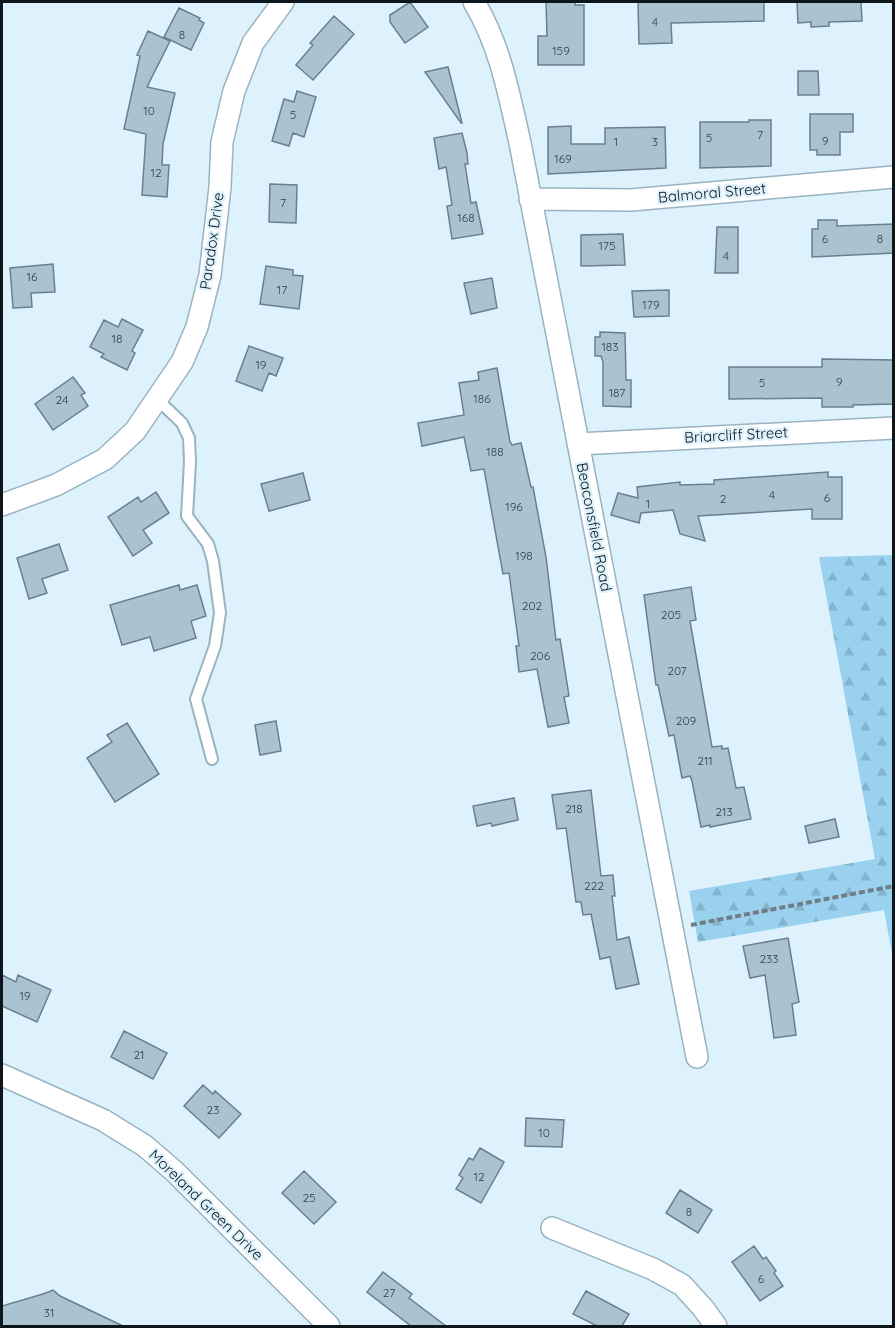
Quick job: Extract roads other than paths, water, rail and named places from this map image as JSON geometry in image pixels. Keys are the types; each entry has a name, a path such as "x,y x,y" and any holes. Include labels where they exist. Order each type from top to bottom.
{"street":[{"name":"Paradox Drive","path":"2,505 56,484 105,459 135,431 183,362 197,327 210,275 220,187 222,142 234,91 253,43 283,2"},
{"name":"Beaconsfield Road","path":"474,2 483,17 501,61 530,199 697,1057"},
{"name":"Balmoral Street","path":"530,199 631,200 894,177"},
{"name":"Briarcliff Street","path":"578,444 894,428"},
{"name":"Moreland Green Drive","path":"2,1075 104,1120 145,1146 174,1171 329,1326"},
{"path":"552,1228 653,1269 682,1285 704,1308 716,1326"}],"lane":[{"path":"158,400 182,423 189,438 187,516 208,544 213,561 220,613 215,646 196,699 212,759"}]}
